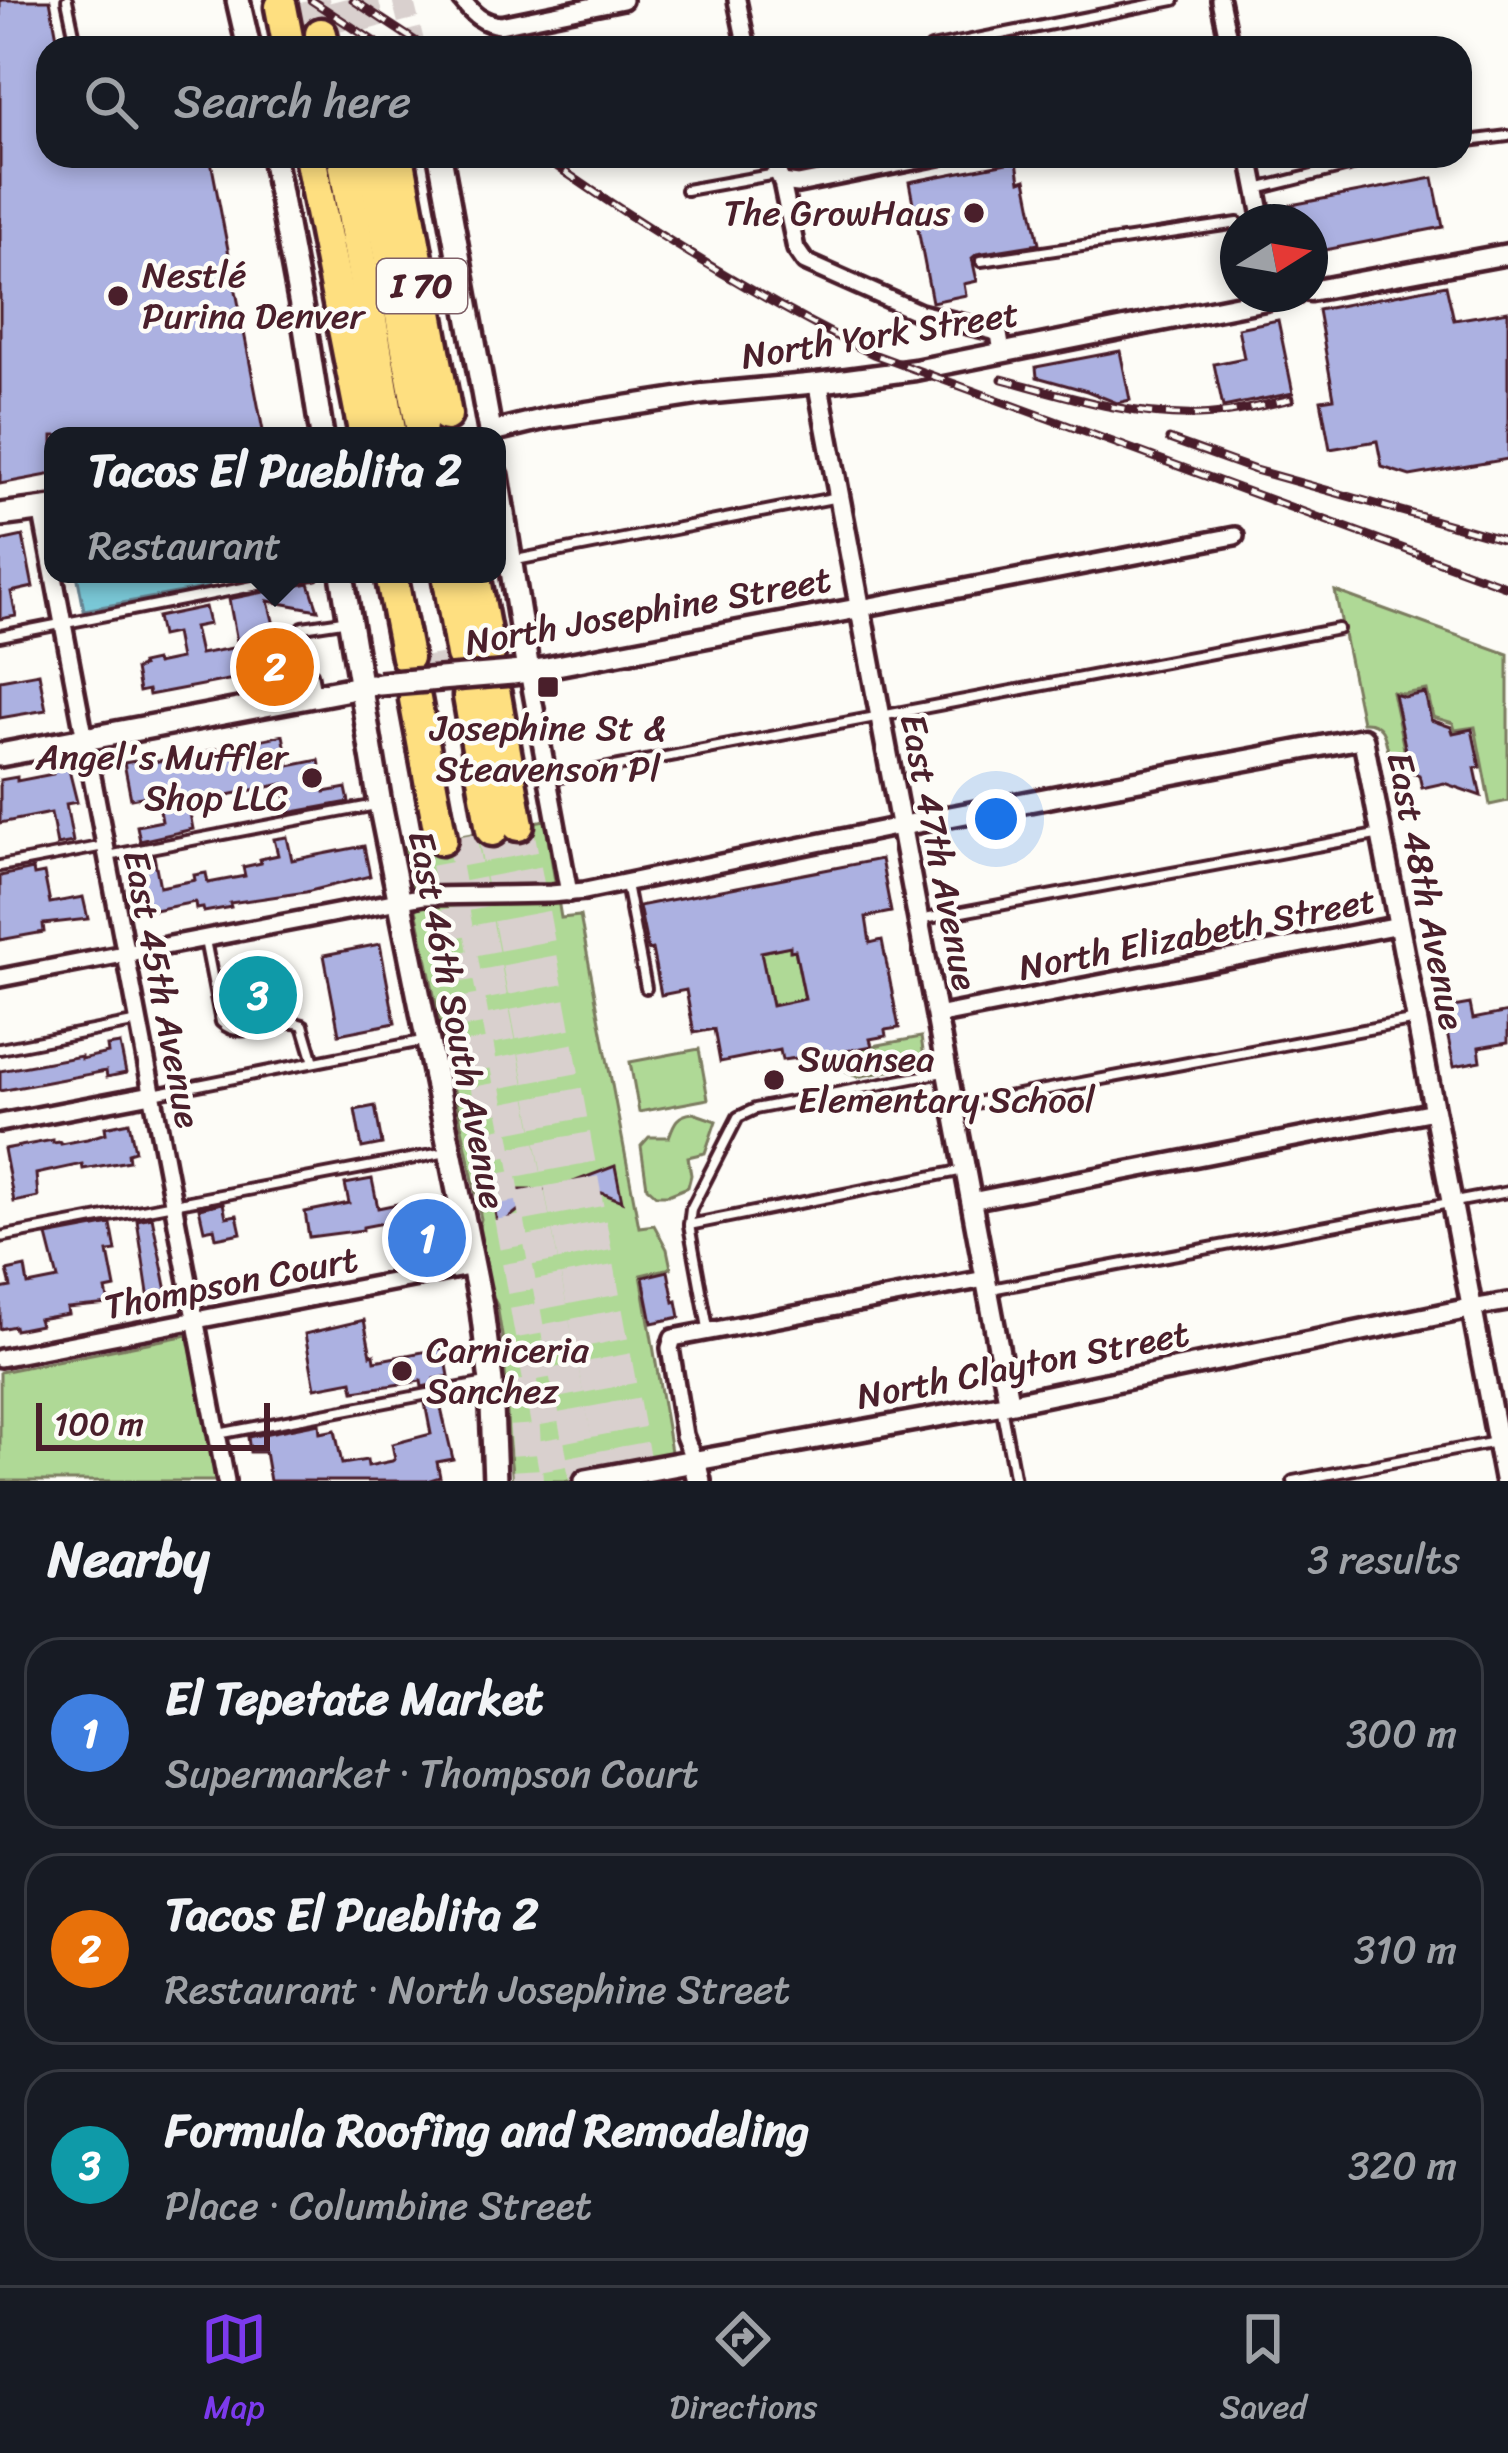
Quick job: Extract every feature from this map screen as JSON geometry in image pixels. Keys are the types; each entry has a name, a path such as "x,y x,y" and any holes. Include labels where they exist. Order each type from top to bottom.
{"highway":[{"path":"281,7 287,36"},
{"name":"I 70","path":"312,168 362,427"},
{"path":"346,168 389,427"},
{"name":"I 70","path":"375,168 434,421 400,168"},
{"path":"394,583 417,657 413,583"},
{"path":"452,583 492,674"},
{"path":"425,698 478,833 492,674 476,583"}],"main road":[{"path":"238,0 246,36"},
{"path":"275,168 321,427"},
{"path":"442,168 482,427"},
{"path":"311,427 319,408"},
{"path":"0,515 44,508"},
{"path":"492,674 510,562 506,536"},
{"name":"East 46th South Avenue","path":"344,583 370,685 380,804 473,1266 491,1382 495,1481"},
{"name":"North Josephine Street","path":"0,755 314,684 370,685 492,674"},
{"name":"North Clayton Street","path":"586,1481 696,1471"}],"street":[{"path":"462,0 478,18 500,25 623,0"},
{"path":"737,0 744,36"},
{"path":"1220,0 1228,36"},
{"path":"775,168 796,249 805,262 920,313 993,331 999,334 1002,352"},
{"path":"780,178 798,184 879,168"},
{"path":"1252,168 1259,204"},
{"path":"1328,288 1508,254"},
{"name":"North York Street","path":"506,429 664,399 915,370 1220,308"},
{"name":"East 47th Avenue","path":"818,383 1005,1404"},
{"name":"North Josephine Street","path":"492,674 1235,536"},
{"name":"East 45th Avenue","path":"57,583 226,1481"},
{"path":"492,674 548,779 563,894"},
{"name":"East 48th Avenue","path":"900,826 1363,738 1472,1308 1500,1418 1497,1442 1505,1481"},
{"path":"0,978 399,900 433,895 563,894 900,826"},
{"name":"North Elizabeth Street","path":"936,1016 1399,925"},
{"path":"0,1123 152,1094"},
{"path":"971,1201 1434,1111"},
{"name":"Thompson Court","path":"0,1358 473,1266"},
{"path":"696,1471 680,1413 670,1348 673,1338 986,1284"},
{"path":"1472,1308 1508,1302"},
{"name":"North Clayton Street","path":"696,1471 1472,1308"}],"lane":[{"path":"67,0 74,36"},
{"path":"992,36 1174,0"},
{"path":"1472,140 1508,136"},
{"path":"1256,189 1340,168"},
{"path":"686,190 780,178"},
{"path":"981,261 1220,225"},
{"path":"510,562 839,497"},
{"path":"0,636 270,583"},
{"path":"303,628 350,620"},
{"path":"548,779 1338,629"},
{"path":"0,866 380,804"},
{"path":"918,920 1381,834"},
{"path":"626,883 646,988"},
{"path":"205,939 221,1022 227,1029 292,1021 303,1025 314,1062"},
{"path":"953,1107 1417,1020"},
{"path":"0,1049 138,1022"},
{"path":"152,1094 428,1040"},
{"path":"709,1330 689,1225 691,1209 735,1123 748,1111 946,1072"},
{"path":"0,1237 450,1151"},
{"path":"689,1225 965,1170"},
{"path":"986,1284 1508,1192"},
{"path":"217,1435 491,1382"},
{"path":"1005,1404 1015,1481"},
{"path":"1293,1481 1497,1442"}],"green space":[{"path":"1335,591 1508,654 1508,801 1490,805 1475,727 1455,730 1453,723 1433,717 1427,690 1392,692 1404,749 1390,762 1380,729 1362,722"},
{"path":"545,820 561,918 580,916 639,1227 654,1225 671,1268 641,1275 676,1481 513,1481 497,1305 489,1290 477,1234 481,1219 403,847"},
{"path":"790,946 795,950 805,999 772,1005 762,957 754,953"},
{"path":"921,1037 925,1064 857,1077 846,1071 841,1052"},
{"path":"699,1049 708,1099 639,1112 630,1062"},
{"path":"693,1113 716,1121 705,1153 688,1157 688,1187 656,1195 647,1187 641,1146 649,1137 669,1137 676,1120"},
{"path":"188,1335 216,1481 0,1481 0,1372"}],"water":[{"path":"79,583 208,583 209,587 84,610"}],"building":[{"name":"Nestlé Purina Denver","path":"0,0 50,0 57,36 36,36 36,168 212,168 262,427 44,427 44,476 0,484"},
{"name":"The GrowHaus","path":"981,168 1018,168 1020,181 1026,179 1039,244 977,254 972,258 977,281 964,284 966,295 932,302 909,182"},
{"path":"1433,178 1443,227 1328,249 1328,204 1296,204"},
{"path":"1446,285 1454,320 1508,311 1508,459 1410,476 1382,467 1377,441 1330,449 1321,400 1334,398 1318,312 1328,312 1328,308"},
{"path":"1278,320 1293,393 1223,407 1214,364 1244,358 1238,328"},
{"path":"1120,351 1130,400 1117,403 1037,377 1036,367"},
{"path":"23,536 33,587 11,592 16,616 0,619 0,541"},
{"path":"309,583 318,610 268,601 287,677 245,685 244,677 149,695 148,690 139,692 135,669 141,664 180,659 175,633 161,636 157,617 205,607 209,624 194,627 200,654 238,647 229,599"},
{"path":"39,673 46,710 0,718 0,680"},
{"path":"1425,693 1431,720 1451,727 1453,733 1472,729 1481,796 1444,783 1422,788 1419,775 1405,770 1402,752 1406,751 1394,694"},
{"path":"283,735 289,766 319,760 325,792 346,788 349,802 288,813 283,784 188,803 193,829 140,841 137,826 162,821 157,794 131,799 124,763 159,761"},
{"path":"68,766 77,802 66,804 73,842 57,845 51,813 0,823 0,780 53,774 54,769"},
{"path":"287,837 292,860 364,846 370,876 204,912 196,909 195,902 144,912 133,860 154,856 160,887 206,873 208,883 245,876 243,867 278,855 274,839"},
{"path":"881,859 891,912 866,917 870,943 882,940 899,1028 870,1039 872,1046 841,1052 782,1060 780,1050 720,1062 714,1029 694,1033 686,990 661,995 639,906","holes":["790,946 790,951 795,950 805,999 772,1006 761,952"]},
{"path":"33,869 34,875 44,873 50,903 83,897 88,919 43,924 44,932 0,940 0,876"},
{"path":"380,944 395,1023 339,1034 324,955"},
{"path":"284,973 290,1006 231,1016 225,984"},
{"path":"1470,1004 1473,1019 1508,1012 1508,1042 1479,1047 1481,1061 1454,1066 1442,1009"},
{"path":"120,1044 126,1073 107,1077 106,1071 0,1091 0,1071 108,1053 107,1046"},
{"path":"375,1106 382,1144 362,1148 355,1110"},
{"path":"129,1122 135,1151 128,1153 129,1161 36,1174 38,1197 14,1202 4,1149 87,1139 106,1133 105,1127"},
{"path":"615,1166 622,1201 560,1187"},
{"path":"372,1179 378,1208 402,1203 409,1228 434,1224 439,1248 419,1252 417,1244 396,1248 389,1222 309,1237 305,1212 349,1203 345,1184"},
{"path":"490,1187 519,1190 543,1190 498,1227"},
{"path":"223,1203 226,1217 237,1215 241,1233 216,1238 214,1228 204,1230 199,1208"},
{"path":"152,1217 168,1296 149,1300 137,1220"},
{"path":"111,1224 116,1251 108,1252 115,1288 106,1290 109,1304 67,1308 68,1314 38,1319 40,1325 0,1329 0,1289 11,1287 7,1271 25,1267 28,1285 58,1279 47,1236"},
{"path":"668,1271 680,1317 652,1323 643,1277"},
{"path":"364,1320 375,1361 444,1348 449,1376 422,1387 421,1381 354,1391 352,1381 315,1388 305,1334"},
{"path":"439,1400 453,1459 437,1462 440,1477 427,1481 270,1481 265,1452 250,1452 248,1437 319,1423 320,1433 335,1430 342,1464 392,1461 392,1444 431,1434 425,1403"}],"tunnel":[{"path":"314,0 321,34"},
{"path":"339,0 348,36"},
{"path":"363,0 373,36"},
{"path":"403,0 412,36"},
{"path":"428,656 435,698"},
{"path":"518,825 639,1481"},
{"path":"492,830 615,1481"},
{"path":"461,836 585,1481"},
{"path":"446,863 556,1481"},
{"path":"522,1380 528,1481"}],"railway":[{"path":"311,0 366,36"},
{"path":"353,0 408,36"},
{"path":"560,168 703,262 873,354 1508,587"},
{"path":"1002,379 1099,404 1173,415 1222,413 1291,399"},
{"path":"1169,439 1255,470 1508,541"}],"place":[{"name":"The GrowHaus","path":"974,213"},
{"name":"Nestlé Purina Denver","path":"118,296"},
{"name":"Tacos El Pueblita 2","path":"275,667"},
{"name":"Josephine St & Steavenson Pl","path":"548,687"},
{"name":"Angel's Muffler Shop LLC","path":"312,778"},
{"name":"Formula Roofing and Remodeling","path":"258,995"},
{"name":"Swansea Elementary School","path":"774,1080"},
{"name":"El Tepetate Market","path":"427,1238"},
{"name":"Carniceria Sanchez","path":"402,1371"}]}
